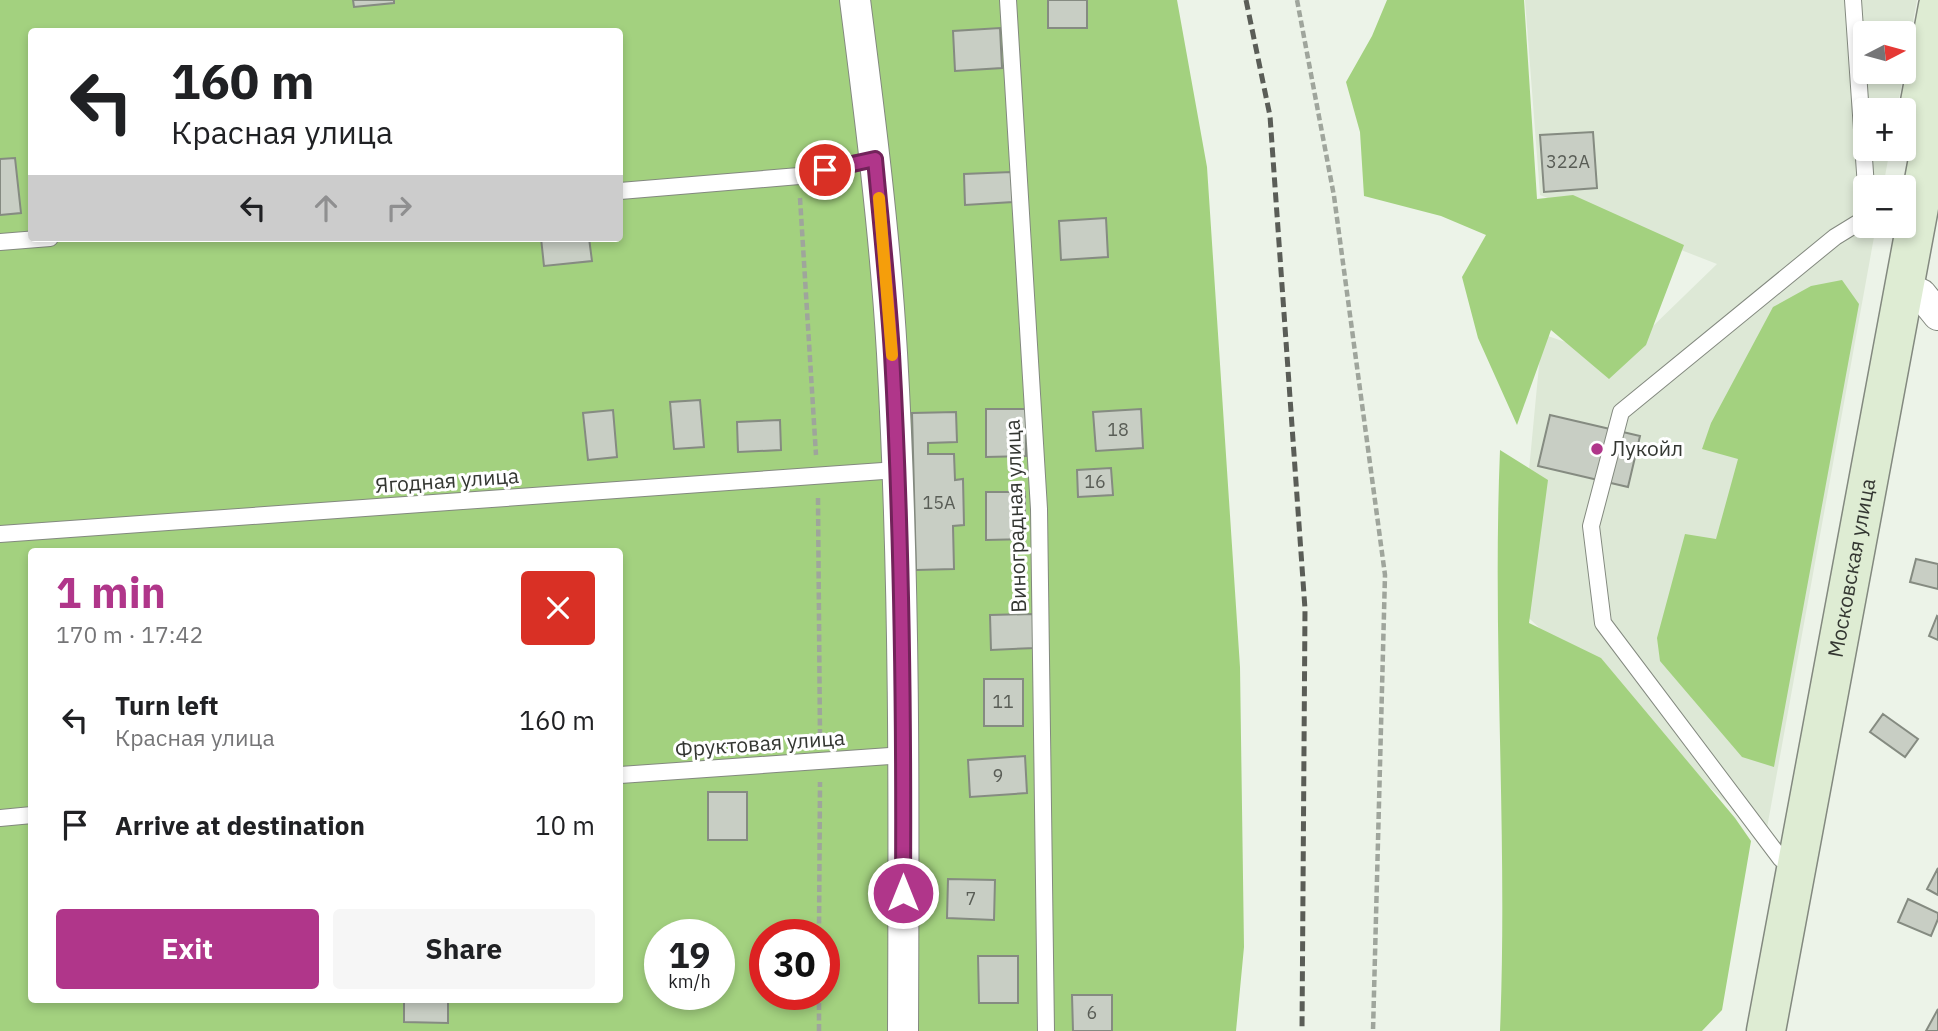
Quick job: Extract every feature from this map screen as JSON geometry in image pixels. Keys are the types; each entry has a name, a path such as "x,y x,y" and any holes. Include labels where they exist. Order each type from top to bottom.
{"main road":[{"path":"1906,175 1938,6"},
{"name":"Московская улица","path":"1766,1031 1938,105"},
{"name":"Московская улица","path":"1748,1031 1895,238"}],"street":[{"path":"855,0 875,159 892,352 904,755 903,1031"},
{"path":"1905,289 1921,295 1938,315"}],"lane":[{"name":"Виноградная улица","path":"1008,0 1039,509 1046,1031"},
{"path":"1853,0 1865,175"},
{"path":"623,191 799,176 875,159"},
{"path":"1781,859 1603,624 1591,526 1621,412 1835,237 1853,226"},
{"path":"0,242 28,240"},
{"name":"Ягодная улица","path":"0,534 897,470"},
{"name":"Фруктовая улица","path":"623,775 904,755"},
{"path":"0,818 28,816"}],"path":[{"path":"1297,0 1334,196 1385,575 1373,1031"},
{"path":"799,176 818,476 821,761 819,919"},
{"path":"819,1010 819,1031"}],"shaded area":[{"path":"1525,0 1917,0 1913,21 1853,21 1853,84 1902,84 1899,98 1853,98 1853,161 1888,161 1885,175 1853,175 1853,238 1874,238 1765,839 1516,606 1542,334 1618,360 1717,264 1540,195"}],"green space":[{"path":"0,0 1177,0 1207,167 1240,667 1244,947 1236,1031 0,1031"},
{"path":"1387,0 1524,0 1537,199 1573,195 1684,245 1646,345 1609,379 1551,330 1517,425 1478,338 1462,277 1486,235 1441,216 1364,196 1360,132 1346,82 1372,36"},
{"path":"1842,280 1859,304 1774,767 1742,757 1660,661 1657,638 1685,534 1716,539 1738,459 1702,449 1711,423 1773,307 1811,286"},
{"path":"1500,450 1548,480 1529,623 1601,658 1735,818 1751,841 1722,1010 1702,1031 1500,1031"}],"building":[{"path":"353,0 394,0 394,3 354,7"},
{"path":"1048,0 1087,0 1087,28 1048,28"},
{"path":"1000,28 1002,68 955,71 953,31"},
{"path":"1593,132 1597,188 1544,192 1540,135"},
{"path":"15,158 21,213 0,215 0,159"},
{"path":"1011,172 1013,202 965,205 964,174"},
{"path":"1106,218 1108,257 1061,260 1059,221"},
{"path":"541,242 590,242 592,261 544,266"},
{"path":"700,400 704,447 674,449 670,402"},
{"path":"986,409 1026,409 1026,456 986,457"},
{"path":"1141,409 1143,448 1096,451 1093,412"},
{"path":"613,410 617,457 588,460 583,413"},
{"path":"956,412 957,442 928,443 928,454 954,454 955,480 963,479 964,525 953,526 954,569 916,570 912,413"},
{"path":"1550,415 1640,436 1628,487 1538,466"},
{"path":"780,420 781,450 738,452 737,422"},
{"path":"1111,468 1113,495 1078,497 1077,470"},
{"path":"986,492 1025,492 1025,539 986,540"},
{"path":"1916,559 1938,564 1938,589 1910,582"},
{"path":"1033,614 1035,648 991,650 990,615"},
{"path":"1938,617 1938,640 1929,636"},
{"path":"984,679 1023,679 1023,726 984,726"},
{"path":"1883,714 1918,739 1905,757 1870,732"},
{"path":"1025,756 1027,793 970,797 968,760"},
{"path":"708,792 747,792 747,840 708,840"},
{"path":"1938,868 1938,895 1927,889"},
{"path":"948,879 995,880 994,920 947,918"},
{"path":"1908,899 1938,913 1931,936 1898,922"},
{"path":"978,956 1018,956 1018,1003 979,1003"},
{"path":"1072,995 1112,995 1112,1031 1073,1031"},
{"path":"404,1003 448,1003 448,1023 404,1022"},
{"path":"1938,1009 1938,1031 1926,1031"}],"railway":[{"path":"1246,0 1270,116 1305,609 1302,1031"}],"slow traffic":[{"path":"879,198 892,355"}],"place":[{"name":"Лукойл","path":"1597,449"}],"route":[{"path":"825,170 875,159 892,352 897,470 904,755 903,893"}]}
